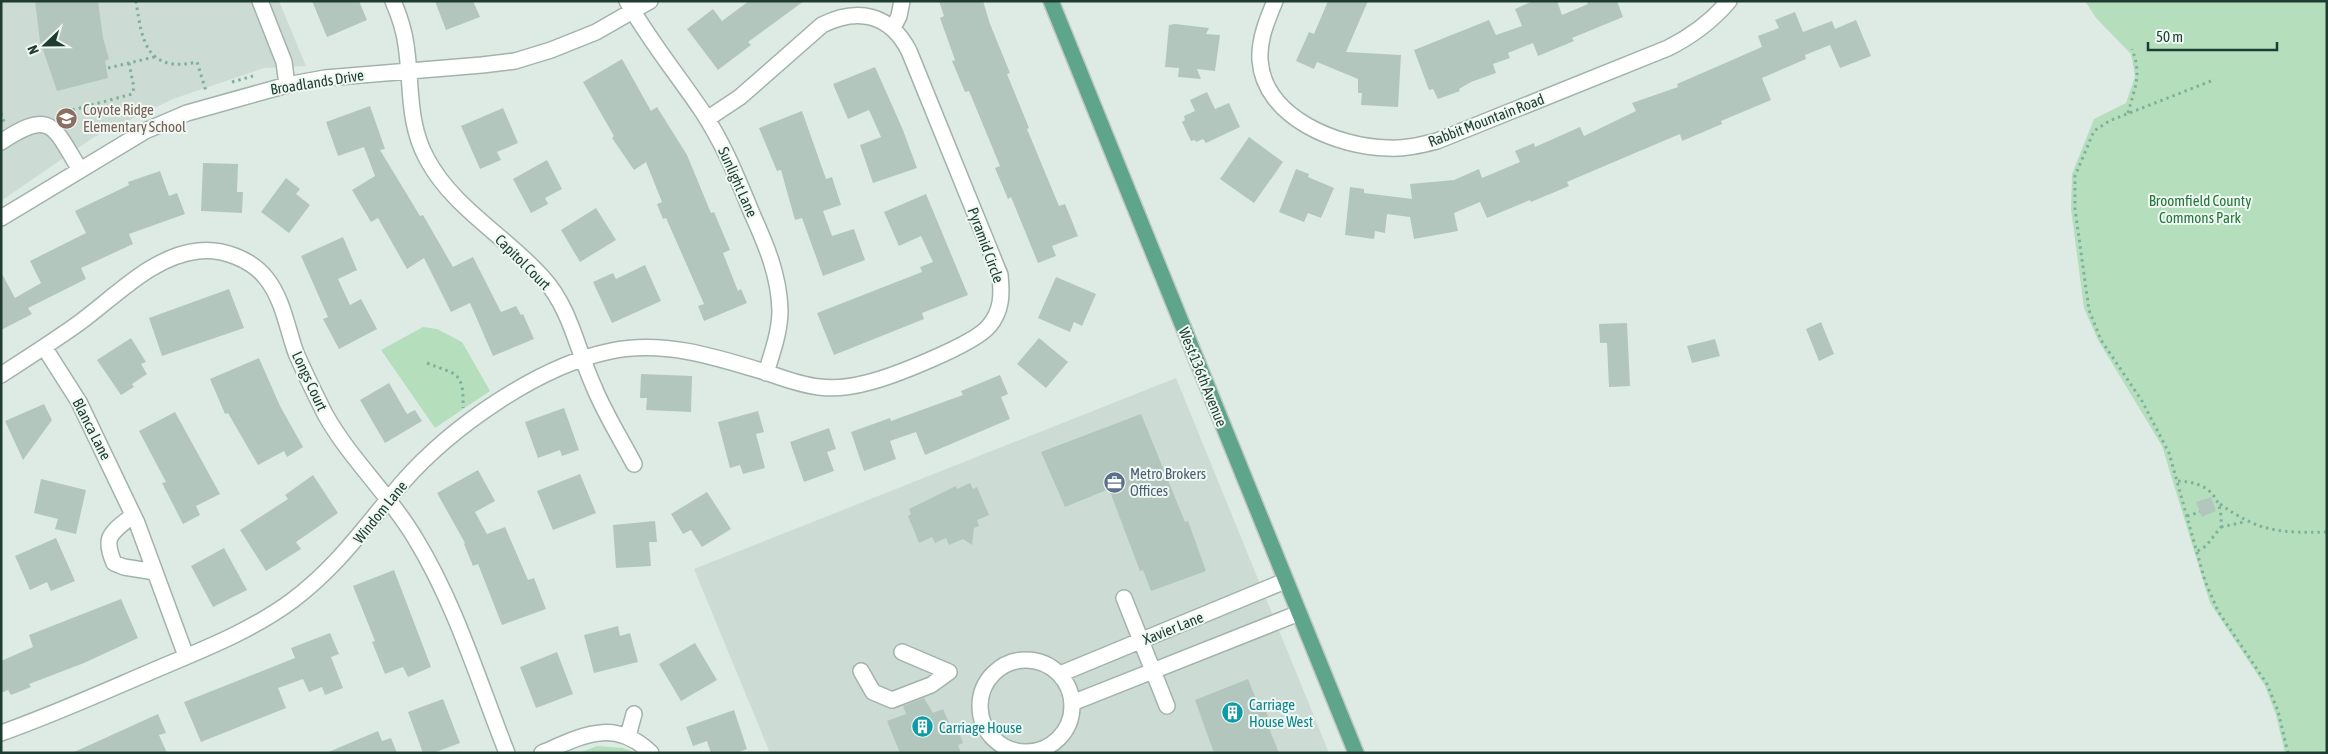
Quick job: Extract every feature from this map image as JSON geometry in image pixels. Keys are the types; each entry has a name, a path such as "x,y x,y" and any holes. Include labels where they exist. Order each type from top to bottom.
{"main road":[{"name":"West 136th Avenue","path":"1051,1 1356,753"}],"street":[{"path":"260,1 284,62 288,85"},
{"name":"Capitol Court","path":"393,1 401,21 406,45 411,112 417,136 427,159 441,180 456,197 543,278 559,299 569,319 594,388 634,464"},
{"name":"Broadlands Drive","path":"1,218 145,131 187,113 288,85 325,78 408,70 482,66 515,61 551,50 596,32 630,7 650,1"},
{"path":"707,119 740,98 822,25 854,8 893,28 899,16 902,1"},
{"name":"Rabbit Mountain Road","path":"1275,1 1261,42 1260,61 1264,78 1272,96 1283,109 1298,121 1336,138 1361,145 1388,148 1411,147 1437,141 1668,48 1689,37 1710,21 1729,1"},
{"name":"Sunlight Lane","path":"630,7 661,55 707,119 725,152 772,261 778,286 780,312 777,335 766,373"},
{"name":"Pyramid Circle","path":"766,373 800,384 822,387 846,387 869,383 964,345 981,335 991,324 999,309 1002,293 1000,275 909,51 893,28"},
{"path":"1,142 34,124 45,125 57,131 80,170"},
{"name":"Longs Court","path":"1,375 44,347 151,269 178,255 198,251 217,251 234,255 251,264 265,277 277,294 296,351 310,385 328,418 352,455 389,500 415,537 440,581 460,627 507,753"},
{"name":"Blanca Lane","path":"44,347 79,402 133,515 186,656"},
{"name":"Windom Lane","path":"1,733 39,720 257,623 292,600 324,574 352,546 428,456 489,407 554,370 583,359 620,350 673,348 703,354 766,373"},
{"path":"133,515 109,539 107,547 114,563 155,572"},
{"name":"Xavier Lane","path":"1060,674 1285,581"},
{"path":"1124,598 1167,706"},
{"path":"1072,703 1299,613"},
{"path":"861,671 873,692 892,700 931,685 950,672 902,652"},
{"path":"1023,659 1036,660 1060,674 1069,687 1072,703 1071,718 1065,732 1055,743 1041,750 1026,753 1011,750 998,743 987,732 981,717 979,702 983,687 990,676 1009,662 1023,659"},
{"path":"628,736 634,714"},
{"path":"542,753 595,732 612,732 628,736 651,753"}],"path":[{"path":"136,1 141,36 145,46 155,56 167,63 183,65 197,62 206,91"},
{"path":"2128,113 2138,79 2138,65 2132,49"},
{"path":"108,68 155,56"},
{"path":"61,116 69,111 132,94 134,88 129,63"},
{"path":"224,85 260,75"},
{"path":"2211,81 2109,121 2094,131 2075,176 2075,209 2084,288 2089,310 2101,340 2157,426 2169,453 2196,552 2218,611 2268,684 2278,711 2288,753"},
{"path":"197,94 215,88"},
{"path":"1,113 3,124 10,120"},
{"path":"53,114 61,116 66,124"},
{"path":"427,362 451,370 456,375 462,390 462,407 468,422"},
{"path":"2178,481 2201,485 2214,495 2220,504 2244,521 2285,532 2327,532"},
{"path":"2220,504 2221,527"},
{"path":"2187,516 2200,512"},
{"path":"2196,552 2206,546 2221,527 2244,521"}],"shaded area":[{"name":"Coyote Ridge Elementary School","path":"1,1 279,1 306,66 264,68 173,99 94,137 1,201"},
{"path":"1176,378 1329,753 770,753 694,569"}],"green space":[{"name":"Broomfield County Commons Park","path":"2085,1 2327,1 2327,753 2285,753 2276,715 2265,686 2210,603 2162,446 2098,340 2084,308 2071,209 2072,174 2094,119 2126,103 2135,76 2131,54 2096,18"},
{"path":"423,327 437,329 462,342 490,391 435,428 381,350"},
{"path":"597,746 623,748 635,753 579,753"}],"building":[{"path":"35,1 98,1 103,38 109,59 105,61 108,78 57,91 40,41"},
{"path":"312,1 359,1 367,20 327,37"},
{"path":"435,1 473,1 480,17 446,30"},
{"path":"749,1 804,1 748,42 751,45 718,70 687,29 713,9 722,21"},
{"path":"939,1 983,1 990,24 1010,73 1007,74 1029,128 1027,129 1059,206 1065,204 1078,236 1052,246 1056,256 1038,263 1011,197 1008,199 995,168 1000,166 969,91 965,92 952,61 955,60 940,18 944,16"},
{"path":"1328,1 1368,1 1346,52 1401,55 1398,107 1361,105 1362,93 1358,93 1358,79 1317,62 1314,69 1296,61 1309,32 1314,34"},
{"path":"1533,1 1557,1 1562,15 1588,4 1586,1 1617,1 1623,17 1572,38 1574,41 1538,56 1533,43 1508,53 1510,58 1493,64 1496,73 1471,82 1459,89 1460,91 1438,99 1433,89 1429,90 1414,50 1489,20 1496,35 1522,26 1515,9"},
{"path":"1795,12 1803,32 1832,21 1835,29 1856,20 1871,56 1840,68 1830,45 1805,55 1806,59 1762,78 1771,100 1721,121 1722,124 1682,141 1680,134 1567,182 1569,186 1487,218 1480,202 1454,213 1458,231 1414,239 1410,217 1387,214 1385,233 1375,231 1374,239 1345,235 1350,187 1364,189 1364,193 1412,199 1410,184 1454,180 1479,169 1482,178 1520,162 1515,151 1534,143 1535,147 1580,127 1584,136 1636,111 1632,103 1678,87 1677,84 1762,47 1758,36 1779,28 1775,20"},
{"path":"1169,25 1209,28 1206,34 1220,35 1215,71 1197,69 1201,79 1178,77 1179,68 1165,67"},
{"path":"622,59 651,111 657,107 687,155 711,213 714,212 730,250 723,253 738,291 741,289 747,303 704,321 698,306 704,304 666,218 663,219 657,204 662,202 646,162 634,170 612,138 614,136 583,82"},
{"path":"875,67 903,130 917,168 873,183 860,145 881,137 869,110 848,119 833,84"},
{"path":"1207,92 1215,109 1229,103 1240,127 1206,143 1203,139 1196,142 1195,140 1191,141 1182,122 1185,120 1184,116 1195,111 1190,100"},
{"path":"370,106 385,149 380,150 420,216 423,215 453,267 473,257 501,312 516,306 521,315 523,314 534,339 493,356 470,303 451,312 424,258 407,269 378,218 371,222 352,190 375,176 364,147 338,156 326,122"},
{"path":"503,108 518,143 497,152 501,160 480,169 461,126"},
{"path":"802,111 826,179 832,177 841,205 823,211 832,236 854,229 865,260 823,276 802,218 795,220 781,170 777,171 759,128"},
{"path":"1249,137 1283,162 1254,203 1220,179"},
{"path":"547,160 562,189 545,198 548,204 531,213 513,179"},
{"path":"203,163 238,164 237,192 243,192 242,213 201,211"},
{"path":"1296,169 1309,174 1308,177 1334,188 1321,218 1308,213 1304,222 1279,212"},
{"path":"160,171 169,196 177,193 185,214 129,234 133,244 81,268 86,279 28,308 32,314 1,330 1,272 15,298 41,283 30,261 86,233 75,211 129,185 128,182"},
{"path":"286,178 300,189 296,194 310,205 289,233 261,212"},
{"path":"926,194 968,295 922,313 924,319 834,355 817,313 922,272 920,267 933,262 921,236 899,246 884,212"},
{"path":"596,208 616,240 580,262 561,230"},
{"path":"343,237 357,270 338,279 350,305 361,299 377,329 339,349 323,319 328,317 301,256"},
{"path":"645,265 661,301 612,323 593,282 613,273 616,279"},
{"path":"1056,277 1096,294 1082,326 1074,322 1070,332 1038,318"},
{"path":"229,289 244,328 162,356 149,318"},
{"path":"1821,322 1834,354 1819,361 1806,329"},
{"path":"1627,323 1630,386 1609,387 1607,343 1600,343 1599,324"},
{"path":"131,338 146,362 141,364 147,374 132,384 134,387 121,395 97,360"},
{"path":"1039,338 1068,362 1046,388 1017,364"},
{"path":"1715,339 1720,356 1692,363 1687,346"},
{"path":"259,358 280,406 303,447 287,457 284,451 258,465 228,413 225,414 210,379"},
{"path":"641,374 692,376 691,412 646,410 647,398 640,398"},
{"path":"1000,375 1008,394 1001,397 1010,419 925,455 916,432 890,441 896,459 864,471 851,432 890,418 891,421 963,395 961,391"},
{"path":"389,383 407,414 415,410 422,421 385,443 360,400"},
{"path":"44,404 52,420 23,460 5,421"},
{"path":"564,408 579,450 562,456 560,450 538,458 525,422"},
{"path":"758,411 764,432 756,434 765,468 743,474 740,465 730,468 718,422"},
{"path":"175,412 220,494 196,506 200,515 183,524 162,483 166,482 139,431"},
{"path":"1141,414 1185,522 1188,521 1206,571 1151,591 1143,570 1140,571 1109,489 1065,507 1041,452"},
{"path":"829,428 836,449 827,452 834,471 804,482 790,442"},
{"path":"478,470 495,501 475,512 487,534 505,527 528,580 534,578 546,609 502,625 478,564 473,566 465,543 437,493"},
{"path":"580,474 596,513 553,530 537,491"},
{"path":"313,475 338,513 296,542 301,549 266,571 240,530 288,499 285,495"},
{"path":"41,479 86,490 76,534 55,529 58,519 34,513"},
{"path":"970,483 973,489 977,487 989,515 977,520 979,526 974,528 972,545 963,539 949,545 946,538 935,543 932,537 919,543 908,516 911,514 909,509 956,486 957,489"},
{"path":"707,492 731,529 702,547 691,530 683,534 671,514"},
{"path":"2211,497 2216,511 2202,517 2196,502"},
{"path":"655,521 657,542 649,542 651,566 616,568 613,525"},
{"path":"56,538 75,581 51,591 47,582 30,590 15,556"},
{"path":"224,548 247,590 213,607 191,566"},
{"path":"394,570 431,667 408,677 403,667 385,674 372,642 375,641 353,586"},
{"path":"121,599 138,638 84,663 29,684 31,687 11,695 8,690 1,693 1,661 33,647 29,635"},
{"path":"618,626 620,636 630,633 638,662 594,673 584,635"},
{"path":"330,633 339,654 331,657 343,688 325,695 322,687 309,692 303,679 278,688 286,708 201,742 184,702 295,658 291,648"},
{"path":"695,643 717,680 681,701 659,664"},
{"path":"557,652 573,694 536,708 520,667"},
{"name":"Carriage House West","path":"1248,679 1258,704 1262,702 1271,724 1268,726 1279,753 1214,753 1195,700"},
{"name":"Carriage House","path":"924,698 933,713 943,709 950,725 955,723 963,743 958,745 961,753 900,753 887,721 906,714 903,706"},
{"path":"443,699 460,743 433,753 423,753 408,712"},
{"path":"734,710 747,749 736,753 711,753 707,741 693,746 686,727"},
{"path":"158,714 166,733 159,735 167,753 72,753"},
{"path":"378,731 382,741 391,738 397,753 326,753"}],"place":[{"name":"Coyote Ridge Elementary School","path":"67,118"},
{"name":"Metro Brokers Offices","path":"1114,482"},
{"name":"Carriage House West","path":"1233,713"},
{"name":"Carriage House","path":"923,727"}]}
